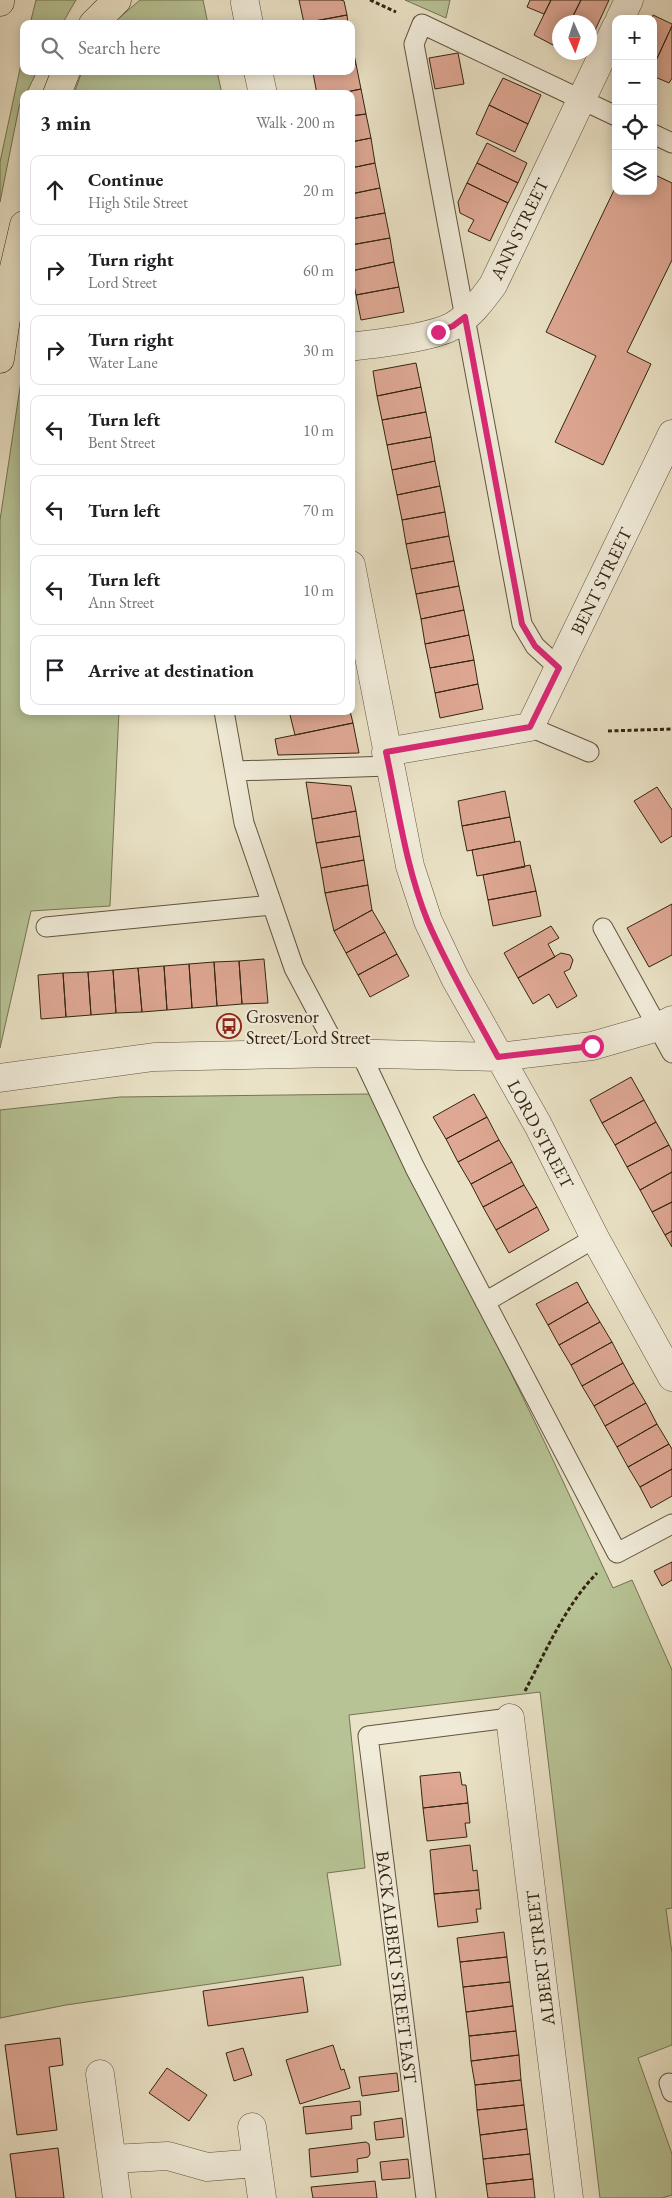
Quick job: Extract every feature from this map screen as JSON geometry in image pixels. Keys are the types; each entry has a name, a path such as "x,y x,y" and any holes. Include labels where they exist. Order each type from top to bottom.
{"highway":[{"path":"97,20 117,0"},
{"path":"59,90 64,75"},
{"path":"0,359 13,272 20,242"}],"street":[{"path":"622,15 629,0"},
{"name":"ANN STREET","path":"355,346 438,332 453,326 465,317 493,284 612,35"},
{"path":"259,75 262,90"},
{"name":"BENT STREET","path":"530,727 672,434"},
{"name":"LORD STREET","path":"355,586 410,866 428,921 455,978 538,1125 595,1238 671,1375"},
{"path":"388,759 530,727"},
{"path":"1,1078 154,1057 350,1053 498,1057 592,1046 665,1023"},
{"name":"ALBERT STREET","path":"510,1718 569,2198"},
{"path":"100,2074 117,2198"},
{"path":"252,2127 262,2198"},
{"path":"112,2159 168,2156 207,2166 257,2163"}],"lane":[{"path":"559,668 535,646 522,624 414,44 422,24 612,114"},
{"path":"657,136 672,143"},
{"path":"225,715 244,823 294,968 350,1053 415,1168 617,1554 672,1524"},
{"path":"530,727 589,752"},
{"path":"235,771 388,759"},
{"path":"46,927 272,904"},
{"path":"603,928 665,1023 672,1052"},
{"path":"485,1302 595,1238"},
{"name":"BACK ALBERT STREET EAST","path":"426,2198 368,1736 510,1718"}],"path":[{"path":"510,1718 560,1624 587,1584 617,1554"}],"green space":[{"path":"36,0 76,0 64,20 31,20"},
{"path":"140,0 203,0 207,20 117,20"},
{"path":"405,0 450,0 446,18"},
{"path":"20,69 20,75 35,75 28,90 20,90 20,104 0,202 0,162"},
{"path":"81,75 218,75 221,90 75,90"},
{"path":"20,388 20,715 119,715 110,906 31,911 0,1048 0,520"},
{"path":"369,1094 380,1104 545,1443 613,1588 632,1580 672,1670 672,1908 666,1909 672,1953 672,2045 638,2058 672,2154 672,2195 662,2198 600,2198 540,1692 349,1715 365,1868 327,1873 341,1965 66,2005 0,2018 0,1110 120,1097"}],"building":[{"path":"299,0 344,1 347,15 320,20 303,20"},
{"path":"530,0 551,0 544,14 527,7"},
{"path":"551,0 581,0 574,15 552,15 552,44 534,35"},
{"path":"581,0 609,0 597,26 597,15 574,15"},
{"path":"347,15 348,20 320,20"},
{"path":"657,17 672,24 657,58"},
{"path":"672,26 672,78 669,83 657,78 657,58"},
{"path":"458,53 464,84 435,89 429,58"},
{"path":"355,64 361,89 316,90 313,75 355,75"},
{"path":"503,78 541,95 528,124 489,105"},
{"path":"361,89 366,114 355,115 355,90"},
{"path":"489,105 528,124 515,152 476,134"},
{"path":"366,114 371,138 355,141 355,115"},
{"path":"371,138 375,163 355,167 355,141"},
{"path":"487,143 527,163 518,183 477,163"},
{"path":"375,163 380,188 355,193 355,167"},
{"path":"477,163 518,183 508,203 467,183"},
{"path":"657,176 672,183 672,260 627,352 651,364 603,465 555,442 596,356 546,332 612,194 657,195"},
{"path":"467,183 508,203 490,241 468,231 474,220 460,213 458,202"},
{"path":"380,188 385,213 355,218 355,193"},
{"path":"385,213 390,238 355,244 355,218"},
{"path":"390,238 394,262 355,270 355,244"},
{"path":"394,262 399,287 356,295 355,270"},
{"path":"399,287 404,312 361,320 356,295"},
{"path":"416,363 421,387 377,396 373,371"},
{"path":"421,387 426,412 382,420 377,396"},
{"path":"426,412 431,437 387,445 382,420"},
{"path":"431,437 435,461 392,470 387,445"},
{"path":"435,461 440,486 397,495 392,470"},
{"path":"440,486 445,512 402,520 397,495"},
{"path":"445,512 449,536 406,544 402,520"},
{"path":"449,536 454,561 411,569 406,544"},
{"path":"454,561 459,586 416,594 411,569"},
{"path":"459,586 464,610 421,619 416,594"},
{"path":"464,610 469,635 425,644 421,619"},
{"path":"469,635 474,660 430,668 425,644"},
{"path":"474,660 478,684 435,693 430,668"},
{"path":"478,684 483,709 440,718 435,693"},
{"path":"290,715 351,715 353,723 295,735"},
{"path":"353,723 359,753 278,755 275,739"},
{"path":"306,782 351,786 356,811 312,819"},
{"path":"657,787 672,810 672,836 661,843 634,801"},
{"path":"505,791 510,817 462,826 458,801"},
{"path":"356,811 360,836 316,843 312,819"},
{"path":"510,817 515,842 467,851 462,826"},
{"path":"360,836 364,860 321,868 316,843"},
{"path":"520,841 525,867 477,876 472,850"},
{"path":"364,860 368,885 325,893 321,868"},
{"path":"530,865 536,891 488,900 483,875"},
{"path":"368,885 372,910 334,931 325,893"},
{"path":"536,891 541,916 493,926 488,900"},
{"path":"672,904 672,955 649,967 627,928"},
{"path":"372,910 385,932 346,953 334,931"},
{"path":"551,926 559,938 548,944 555,957 518,978 504,953"},
{"path":"385,932 397,954 358,975 346,953"},
{"path":"561,953 570,955 573,960 570,969 564,972 577,996 557,1008 549,994 533,1004 518,978"},
{"path":"397,954 409,976 370,997 358,975"},
{"path":"264,959 268,1003 242,1004 239,961"},
{"path":"239,961 242,1004 217,1006 214,962"},
{"path":"214,962 217,1006 192,1008 189,964"},
{"path":"189,964 192,1008 167,1010 164,966"},
{"path":"164,966 167,1010 142,1012 138,968"},
{"path":"138,968 142,1012 116,1013 113,970"},
{"path":"113,970 116,1013 91,1015 88,972"},
{"path":"88,972 91,1015 66,1017 63,973"},
{"path":"63,973 66,1017 41,1019 38,975"},
{"path":"631,1077 644,1100 602,1123 590,1100"},
{"path":"474,1094 487,1117 446,1139 433,1117"},
{"path":"644,1100 656,1122 615,1145 602,1123"},
{"path":"487,1117 499,1140 458,1162 446,1139"},
{"path":"656,1122 669,1145 627,1167 615,1145"},
{"path":"499,1140 512,1162 471,1184 458,1162"},
{"path":"669,1145 672,1151 672,1172 640,1190 627,1167"},
{"path":"512,1162 524,1185 483,1207 471,1184"},
{"path":"672,1172 672,1202 652,1212 640,1190"},
{"path":"524,1185 537,1207 496,1230 483,1207"},
{"path":"672,1202 672,1231 665,1235 652,1212"},
{"path":"537,1207 549,1230 509,1253 496,1230"},
{"path":"672,1231 672,1247 665,1235"},
{"path":"577,1282 588,1302 548,1325 536,1304"},
{"path":"588,1302 600,1322 559,1345 548,1325"},
{"path":"600,1322 612,1342 571,1365 559,1345"},
{"path":"612,1342 623,1363 582,1386 571,1365"},
{"path":"623,1363 634,1383 594,1406 582,1386"},
{"path":"634,1383 646,1403 605,1426 594,1406"},
{"path":"646,1403 657,1424 617,1447 605,1426"},
{"path":"657,1424 669,1444 628,1467 617,1447"},
{"path":"669,1444 672,1449 672,1469 640,1487 628,1467"},
{"path":"672,1469 672,1496 651,1508 640,1487"},
{"path":"672,1562 672,1580 662,1586 654,1571"},
{"path":"460,1772 462,1785 466,1785 468,1803 423,1808 420,1776"},
{"path":"468,1803 470,1823 465,1823 467,1837 427,1841 423,1808"},
{"path":"470,1845 473,1871 477,1870 479,1890 434,1894 430,1850"},
{"path":"479,1890 481,1909 476,1909 478,1922 438,1927 434,1894"},
{"path":"504,1932 507,1957 460,1962 457,1938"},
{"path":"507,1957 510,1982 463,1987 460,1962"},
{"path":"303,1977 308,2012 208,2026 203,1991"},
{"path":"510,1982 513,2006 466,2012 463,1987"},
{"path":"513,2006 516,2031 469,2036 466,2012"},
{"path":"516,2031 519,2055 471,2061 469,2036"},
{"path":"60,2038 63,2065 49,2067 57,2130 17,2135 5,2045"},
{"path":"333,2045 341,2070 344,2069 350,2088 300,2104 286,2060"},
{"path":"243,2048 252,2075 234,2081 226,2053"},
{"path":"519,2055 521,2080 475,2085 471,2061"},
{"path":"167,2068 207,2095 189,2121 149,2093"},
{"path":"397,2073 399,2091 362,2096 359,2077"},
{"path":"521,2080 524,2105 477,2110 475,2085"},
{"path":"360,2101 361,2115 351,2116 352,2129 306,2134 303,2107"},
{"path":"524,2105 527,2129 480,2135 477,2110"},
{"path":"402,2118 404,2137 376,2140 374,2122"},
{"path":"527,2129 530,2154 483,2159 480,2135"},
{"path":"366,2142 369,2144 370,2154 368,2157 357,2159 358,2172 311,2177 309,2149"},
{"path":"58,2148 64,2198 16,2198 10,2154"},
{"path":"530,2154 533,2179 486,2184 483,2159"},
{"path":"408,2159 410,2178 382,2180 380,2162"},
{"path":"533,2179 535,2198 488,2198 486,2184"},
{"path":"375,2181 377,2198 313,2198 311,2187"}],"place":[{"name":"Grosvenor Street/Lord Street","path":"229,1026"}],"route":[{"path":"438,332 453,326 465,317 522,624 535,646 559,668 530,727 386,752 410,866 428,921 455,978 498,1057 592,1046"}]}
